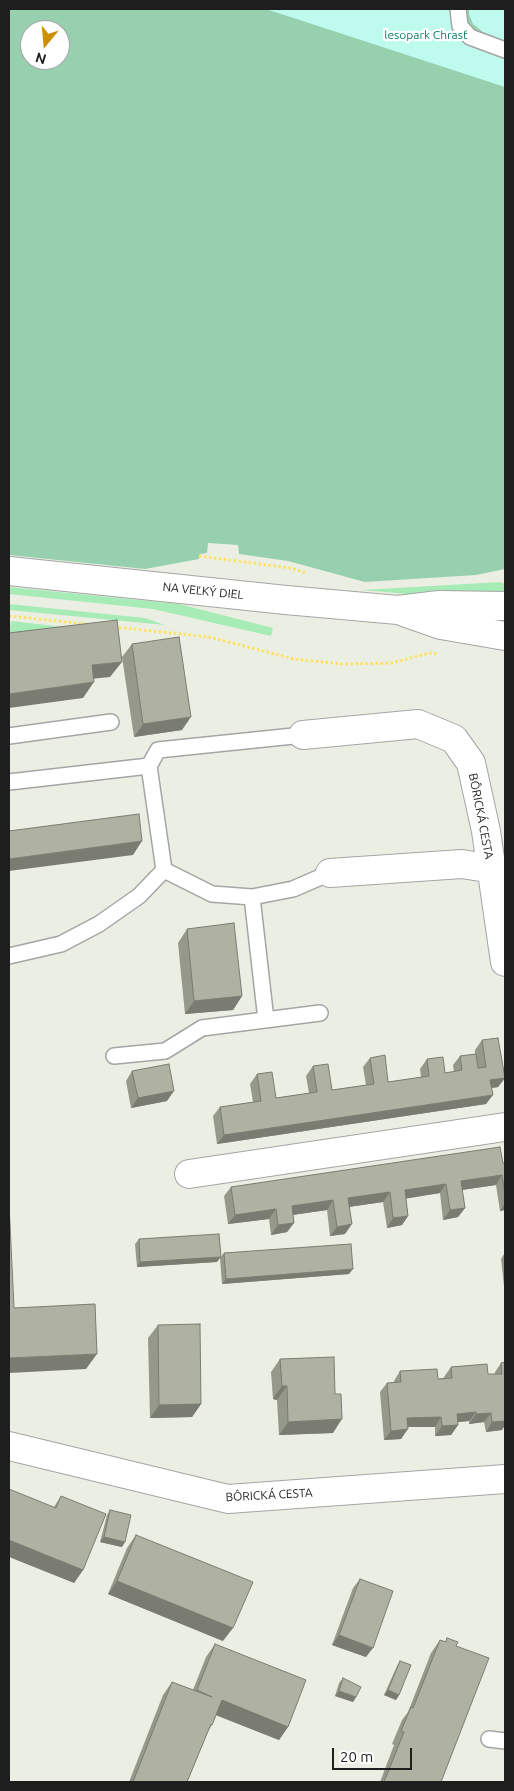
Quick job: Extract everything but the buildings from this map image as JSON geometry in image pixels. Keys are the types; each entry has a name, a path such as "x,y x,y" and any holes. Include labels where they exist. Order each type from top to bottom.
{"street":[{"name":"NA VEĽKÝ DIEL","path":"9,571 398,610 440,605 505,606"},
{"name":"NA VEĽKÝ DIEL","path":"398,610 441,625 505,636"},
{"name":"BÔRICKÁ CESTA","path":"303,735 418,724 454,739 471,764 486,831 498,870 505,962"},
{"path":"330,873 462,864 498,870"},
{"path":"189,1174 505,1127"},
{"name":"BÔRICKÁ CESTA","path":"9,1446 228,1499 505,1480"}],"lane":[{"path":"458,9 460,26 470,37 505,50"},
{"path":"9,736 111,722"},
{"path":"164,870 149,766 158,750 303,735"},
{"path":"9,782 149,766"},
{"path":"164,870 212,894 252,897 293,889 330,873"},
{"path":"9,956 61,944 98,924 139,896 164,870"},
{"path":"252,897 266,1020"},
{"path":"114,1056 165,1051 202,1028 320,1013"},
{"path":"489,1740 505,1742"}],"path":[{"path":"199,556 290,568 316,575"},
{"path":"9,616 92,625"},
{"path":"111,627 209,637 294,659 344,664 392,663 428,654 438,654"}],"green space":[{"path":"9,9 505,9 505,569 476,575 365,582 288,561 239,554 238,545 208,543 207,553 200,554 199,559 145,569 9,555"},
{"name":"lesopark Chrasť","path":"266,9 451,9 451,26 460,40 505,57 505,87"},
{"name":"lesopark Chrasť","path":"469,9 505,9 505,41 483,32 473,24"},
{"path":"500,582 505,584 505,598 473,600 362,590"},
{"path":"9,587 179,604 273,628 271,636 153,609 9,594"},
{"path":"9,604 145,618 165,625 9,610"},
{"path":"11,621 91,630 9,636"}]}
